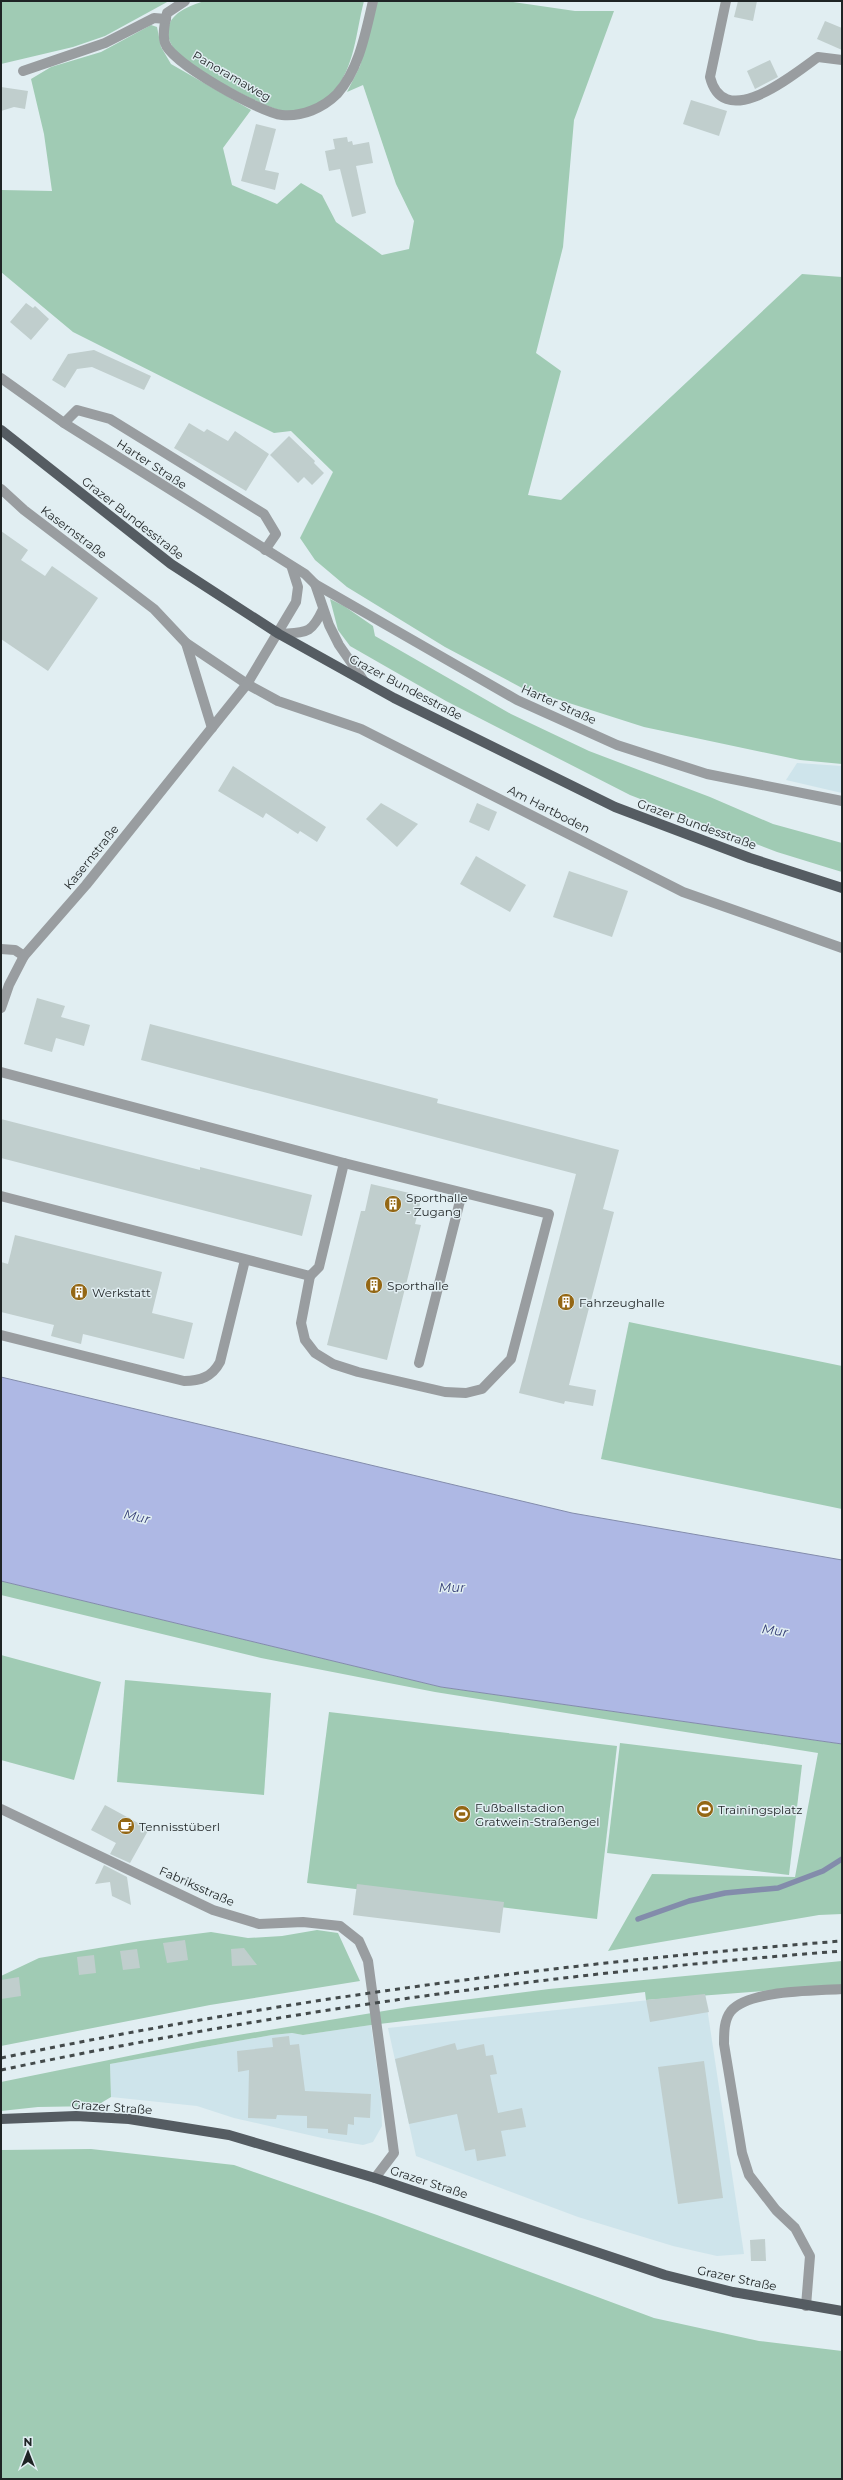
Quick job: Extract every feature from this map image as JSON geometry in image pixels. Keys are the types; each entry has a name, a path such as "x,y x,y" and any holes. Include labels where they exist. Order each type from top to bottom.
{"main road":[{"name":"Grazer Bundesstraße","path":"1,430 171,564 279,634 394,698 615,807 750,858 842,888"},
{"name":"Grazer Straße","path":"1,2119 76,2116 159,2123 229,2135 375,2178 665,2275 733,2292 806,2306 842,2311"}],"street":[{"path":"23,71 98,45 154,18 166,19 167,13 184,1"},
{"name":"Panoramaweg","path":"166,19 165,44 176,58 200,75 268,112 284,115 316,110 337,94 348,78 363,41 373,1"},
{"path":"726,1 710,77 713,89 725,98 741,101 768,92 818,57 842,60"},
{"name":"Harter Straße","path":"1,378 64,422 292,568 305,574 315,584 334,593 517,700 617,745 707,774 842,801"},
{"path":"64,422 77,410 110,420 264,514 276,534 265,550"},
{"name":"Kasernstraße","path":"1,489 24,510 154,609 186,643 247,684"},
{"path":"279,634 296,602 298,587 292,568"},
{"path":"315,584 323,608 339,645 364,680"},
{"path":"279,634 304,632 315,626 323,608"},
{"name":"Kasernstraße","path":"1,1008 9,985 24,956 86,884 247,684 279,634"},
{"name":"Kasernstraße","path":"186,643 212,728"},
{"name":"Am Hartboden","path":"247,684 278,701 361,729 683,892 842,948"},
{"path":"1,949 15,950 24,956"},
{"path":"1,1072 344,1163 548,1214 511,1359 482,1389 466,1394 446,1392 358,1372 333,1364 315,1353 305,1340 301,1323 310,1276 319,1267 344,1163"},
{"path":"419,1363 462,1192"},
{"path":"1,1196 310,1276"},
{"path":"1,1335 184,1381 197,1381 214,1373 220,1362 246,1260"},
{"name":"Fabriksstraße","path":"1,1809 213,1910 259,1924 303,1922 340,1926 359,1941 368,1961 394,2153 375,2178"},
{"path":"806,2306 810,2256 795,2228 776,2210 749,2175 742,2153 724,2044 724,2028 731,2012 747,2000 842,1989"}],"shaded area":[{"path":"797,763 842,766 842,793 786,780"},
{"path":"705,1994 744,2254 717,2256 673,2246 578,2217 416,2156 388,2028"},
{"path":"371,2025 381,2097 382,2126 373,2142 363,2145 322,2138 234,2118 197,2106 111,2097 110,2064 272,2035 292,2033 303,2035"}],"green space":[{"path":"1,1 169,1 105,36 73,47 1,64"},
{"path":"204,1 364,1 350,61 346,72 333,92 317,104 310,107 297,111 284,111 261,103 230,88 188,62 176,51 170,42 168,35 169,25 181,11"},
{"path":"377,1 506,1 575,11 614,11 574,120 563,247 536,353 561,371 528,495 561,500 802,274 842,277 842,764 800,760 644,727 522,688 445,647 347,587 315,560 300,538 333,472 291,431 274,433 73,332 1,272 1,190 52,191 44,134 31,79 51,67 101,52 151,25 157,27 161,47 171,64 251,110 223,148 232,185 277,204 301,183 322,195 336,222 382,255 409,249 414,221 396,184 363,85 347,92 360,66"},
{"path":"330,599 344,606 373,626 375,636 511,714 589,751 710,797 773,824 842,843 842,872 777,852 630,795 446,701 350,646 338,630"},
{"path":"629,1322 842,1366 842,1509 601,1459"},
{"path":"1,1581 441,1687 842,1744 842,1914 819,1915 608,1951 652,1874 795,1877 818,1753 435,1692 261,1658 1,1595"},
{"path":"1,1655 101,1682 74,1780 1,1760"},
{"path":"125,1680 271,1693 264,1795 117,1782"},
{"name":"Fußballstadion Gratwein-Straßengel","path":"329,1712 617,1746 597,1919 307,1883"},
{"name":"Trainingsplatz","path":"620,1743 802,1765 789,1875 607,1853"},
{"path":"317,1930 338,1933 360,1981 210,2005 1,2046 1,1976 39,1958 140,1941 211,1932 248,1938 282,1936"},
{"path":"842,1961 842,1985 646,2000 645,1992 371,2025 303,2035 292,2033 272,2035 110,2064 111,2097 96,2106 38,2107 1,2111 1,2082 202,2041 408,2007 549,1989"},
{"path":"91,2149 234,2165 377,2215 654,2318 759,2341 842,2351 842,2479 1,2479 1,2150"}],"water":[{"name":"Mur","path":"1,1377 572,1513 842,1560 842,1744 441,1687 1,1581"}],"building":[{"path":"738,1 757,1 753,21 734,17"},
{"path":"825,21 842,28 842,50 817,39"},
{"path":"770,60 778,77 755,89 747,71"},
{"path":"1,87 28,91 25,109 14,107 1,111"},
{"path":"691,100 727,111 719,136 683,124"},
{"path":"256,124 276,129 265,170 279,173 275,190 241,181"},
{"path":"347,137 348,142 352,141 353,145 369,142 373,163 356,166 366,213 352,217 340,169 329,171 325,151 335,149 333,139"},
{"path":"26,303 33,308 35,306 49,319 31,340 10,322"},
{"path":"94,350 151,376 144,390 92,367 77,369 65,388 52,380 68,354"},
{"path":"189,423 204,432 207,429 228,441 235,431 269,454 246,491 174,448"},
{"path":"289,436 315,461 314,463 324,473 312,485 304,477 298,483 270,455"},
{"path":"1,531 28,550 21,560 45,576 52,566 98,598 48,671 1,639"},
{"path":"233,766 326,827 317,842 300,831 298,834 266,813 263,818 218,791"},
{"path":"381,803 418,824 397,847 366,819"},
{"path":"477,803 497,812 489,831 469,822"},
{"path":"476,856 526,885 510,912 460,884"},
{"path":"569,871 628,891 612,937 553,917"},
{"path":"37,998 65,1006 61,1017 90,1025 84,1046 56,1038 52,1052 24,1044"},
{"path":"150,1024 438,1099 437,1103 619,1150 603,1209 614,1212 569,1385 596,1390 593,1406 565,1401 564,1404 519,1393 576,1174 141,1060"},
{"path":"1,1119 200,1170 200,1167 312,1195 302,1236 1,1158"},
{"name":"Sporthalle","path":"371,1184 422,1196 415,1224 421,1225 387,1360 327,1345 361,1211 365,1211"},
{"name":"Werkstatt","path":"15,1235 162,1272 152,1313 193,1323 184,1359 83,1334 81,1344 51,1336 54,1325 1,1312 1,1262 8,1264"},
{"path":"105,1805 149,1829 130,1863 110,1854 116,1843 91,1830"},
{"path":"104,1865 127,1877 131,1905 112,1896 110,1882 95,1884"},
{"path":"357,1884 504,1902 500,1933 353,1915"},
{"path":"185,1940 188,1960 167,1963 163,1943"},
{"path":"244,1948 257,1965 232,1966 231,1949"},
{"path":"137,1949 140,1968 123,1970 120,1951"},
{"path":"94,1955 96,1973 79,1975 77,1957"},
{"path":"19,1977 21,1996 1,1999 1,1980"},
{"path":"705,1994 709,2012 650,2022 646,2000"},
{"path":"289,2036 290,2045 299,2044 305,2091 371,2094 370,2118 354,2117 354,2125 348,2124 347,2135 328,2133 328,2129 307,2128 307,2116 277,2115 276,2119 248,2118 249,2070 238,2072 237,2051 273,2047 272,2038"},
{"path":"455,2043 457,2050 484,2044 486,2056 493,2055 497,2074 490,2075 498,2113 522,2108 526,2127 501,2131 506,2156 477,2161 475,2149 465,2151 457,2114 409,2124 395,2059"},
{"path":"704,2061 723,2198 678,2204 658,2067"},
{"path":"765,2239 766,2261 751,2261 750,2240"}],"waterway":[{"path":"638,1919 689,1901 725,1893 778,1888 823,1871 842,1859"}],"railway":[{"path":"1,2058 210,2018 420,1986 630,1960 842,1941"},
{"path":"1,2070 210,2030 315,2012 420,1997 630,1971 842,1951"}],"place":[{"name":"Sporthalle - Zugang","path":"393,1204"},
{"name":"Sporthalle","path":"374,1285"},
{"name":"Werkstatt","path":"79,1292"},
{"name":"Fahrzeughalle","path":"566,1302"},
{"name":"Trainingsplatz","path":"705,1809"},
{"name":"Fußballstadion Gratwein-Straßengel","path":"462,1814"},
{"name":"Tennisstüberl","path":"126,1826"}]}
